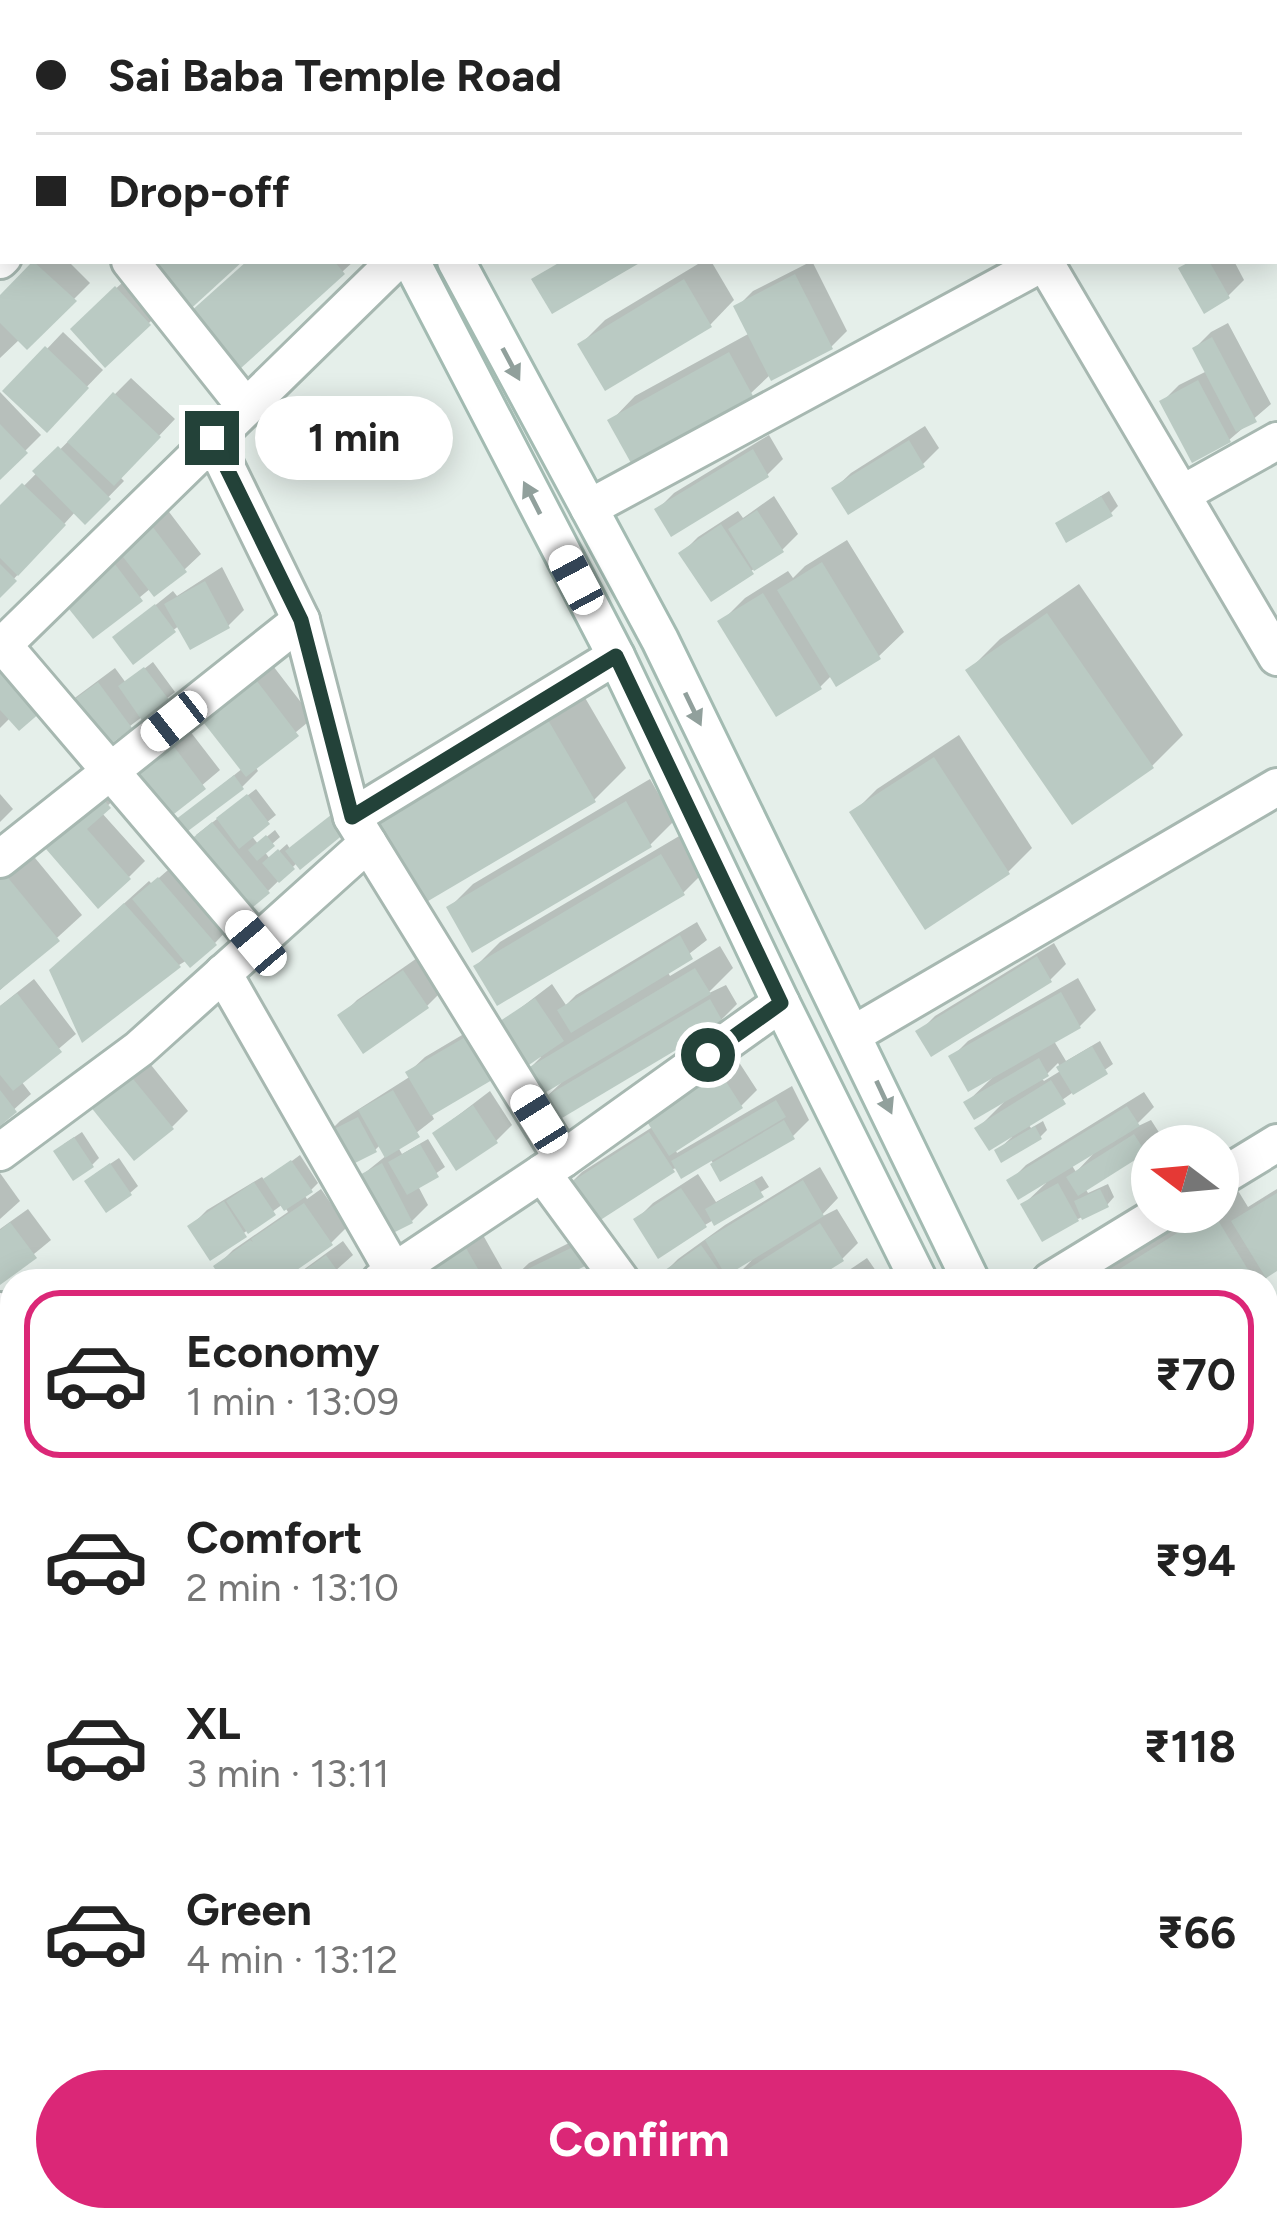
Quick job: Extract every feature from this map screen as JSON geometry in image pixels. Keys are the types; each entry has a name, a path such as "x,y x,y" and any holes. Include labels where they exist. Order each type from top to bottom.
{"street":[{"path":"132,264 245,406"},
{"path":"256,943 2,646 393,264"},
{"path":"413,264 616,656 913,1269"},
{"path":"589,508 1039,264"},
{"path":"1047,264 1277,656"},
{"path":"466,265 660,640 965,1269"},
{"path":"212,438 301,620 360,830 614,1269"},
{"path":"1181,494 1277,441"},
{"path":"0,859 301,620"},
{"path":"0,1152 139,1049 223,974 360,830 616,656"},
{"path":"854,1034 1277,787"},
{"path":"223,974 383,1269"},
{"path":"398,1269 781,1003"},
{"path":"1239,1166 1277,1143"},
{"path":"1070,1269 1131,1232"}],"building":[{"path":"30,264 36,264 77,301 27,350 0,323 0,295"},
{"path":"139,264 240,264 184,315"},
{"path":"244,264 337,264 345,274 230,378 180,321"},
{"path":"557,264 638,264 552,314 531,279"},
{"path":"1211,264 1230,298 1204,314 1178,268"},
{"path":"795,274 833,349 771,381 733,306"},
{"path":"684,279 712,327 605,391 577,344"},
{"path":"115,286 151,325 105,368 70,329"},
{"path":"1212,337 1257,422 1236,432 1192,348"},
{"path":"45,346 89,388 47,433 2,391"},
{"path":"729,352 753,396 631,463 607,420"},
{"path":"1198,380 1231,442 1192,463 1159,401"},
{"path":"113,392 161,437 114,486 67,442"},
{"path":"0,424 28,453 0,480"},
{"path":"909,440 925,467 848,515 831,488"},
{"path":"58,446 111,499 85,525 32,471"},
{"path":"753,449 769,477 671,537 654,509"},
{"path":"22,483 66,525 18,576 0,558 0,505"},
{"path":"1101,496 1113,516 1066,543 1055,523"},
{"path":"757,510 784,552 754,571 728,529"},
{"path":"146,518 187,572 154,597 113,544"},
{"path":"721,524 754,574 711,602 678,553"},
{"path":"105,551 143,601 93,639 57,594"},
{"path":"822,562 881,659 836,687 777,590"},
{"path":"0,564 17,581 0,598"},
{"path":"205,581 230,628 190,650 164,604"},
{"path":"763,593 822,689 776,717 717,621"},
{"path":"155,604 176,632 133,665 112,637"},
{"path":"1047,613 1154,768 1072,825 965,670"},
{"path":"144,667 170,701 143,722 118,686"},
{"path":"0,668 41,712 19,731 0,710"},
{"path":"250,672 299,736 246,777 196,713"},
{"path":"98,682 132,728 87,762 53,715"},
{"path":"544,713 596,802 418,907 366,818"},
{"path":"169,740 206,789 156,828 118,780"},
{"path":"934,757 1010,874 925,930 849,812"},
{"path":"234,775 244,789 168,846 158,833"},
{"path":"90,784 111,808 87,829 131,879 98,909 33,834"},
{"path":"247,794 270,824 239,849 216,818"},
{"path":"626,801 652,847 472,953 446,907"},
{"path":"336,811 350,829 300,870 285,851"},
{"path":"212,822 270,893 235,922 177,851"},
{"path":"266,835 275,846 257,861 248,850"},
{"path":"278,849 295,869 279,883 262,863"},
{"path":"661,854 685,895 497,1006 473,966"},
{"path":"0,868 60,941 0,990"},
{"path":"158,877 217,945 190,968 132,899"},
{"path":"124,903 181,967 82,1043 49,970"},
{"path":"680,935 693,959 571,1033 557,1010"},
{"path":"1037,956 1052,982 931,1057 915,1031"},
{"path":"695,968 711,994 538,1097 523,1071"},
{"path":"403,970 429,1008 363,1054 337,1015"},
{"path":"1061,992 1081,1028 968,1092 948,1056"},
{"path":"17,993 62,1052 13,1091 0,1075 0,1006"},
{"path":"535,998 564,1041 523,1069 494,1025"},
{"path":"710,999 723,1022 552,1124 538,1101"},
{"path":"467,1036 492,1080 431,1116 405,1072"},
{"path":"1092,1046 1108,1074 1073,1095 1056,1067"},
{"path":"1039,1058 1049,1076 974,1120 963,1102"},
{"path":"716,1066 743,1108 669,1156 642,1114"},
{"path":"125,1069 174,1129 134,1161 86,1101"},
{"path":"1051,1080 1066,1104 989,1151 974,1128"},
{"path":"0,1090 17,1112 0,1126"},
{"path":"393,1090 420,1137 385,1158 358,1110"},
{"path":"776,1100 786,1117 681,1179 671,1161"},
{"path":"473,1105 498,1143 456,1171 432,1133"},
{"path":"1127,1106 1139,1125 1131,1125 1131,1131 1018,1200 1006,1180"},
{"path":"358,1117 377,1152 339,1171 320,1136"},
{"path":"784,1120 795,1139 720,1182 710,1164"},
{"path":"1035,1126 1042,1139 1001,1163 994,1150"},
{"path":"649,1132 675,1172 588,1228 562,1188"},
{"path":"1131,1136 1131,1162 1078,1196 1066,1177"},
{"path":"74,1137 94,1167 73,1181 53,1151"},
{"path":"420,1144 439,1177 407,1195 388,1162"},
{"path":"291,1160 313,1192 284,1211 263,1179"},
{"path":"110,1163 132,1195 106,1213 84,1181"},
{"path":"382,1163 413,1223 383,1238 352,1179"},
{"path":"803,1180 824,1216 737,1269 722,1269 705,1240"},
{"path":"754,1181 764,1197 714,1226 705,1209"},
{"path":"254,1182 276,1215 248,1234 226,1201"},
{"path":"1058,1183 1079,1221 1042,1242 1020,1204"},
{"path":"681,1188 707,1227 658,1259 633,1219"},
{"path":"1100,1189 1109,1207 1082,1220 1074,1201"},
{"path":"1277,1193 1277,1269 1260,1269 1238,1233 1239,1216"},
{"path":"224,1201 247,1237 210,1261 187,1226"},
{"path":"304,1203 333,1245 298,1269 215,1269"},
{"path":"10,1222 37,1258 22,1269 0,1269 0,1230"},
{"path":"820,1223 844,1261 831,1269 748,1269"},
{"path":"1177,1233 1226,1233 1248,1269 1119,1269"},
{"path":"462,1241 478,1269 418,1269"},
{"path":"701,1245 718,1269 667,1269"},
{"path":"575,1246 585,1266 579,1269 528,1269"},
{"path":"326,1255 336,1269 306,1269"}],"route":[{"path":"212,438 301,620 352,817 616,656 781,1003 708,1055"}]}
